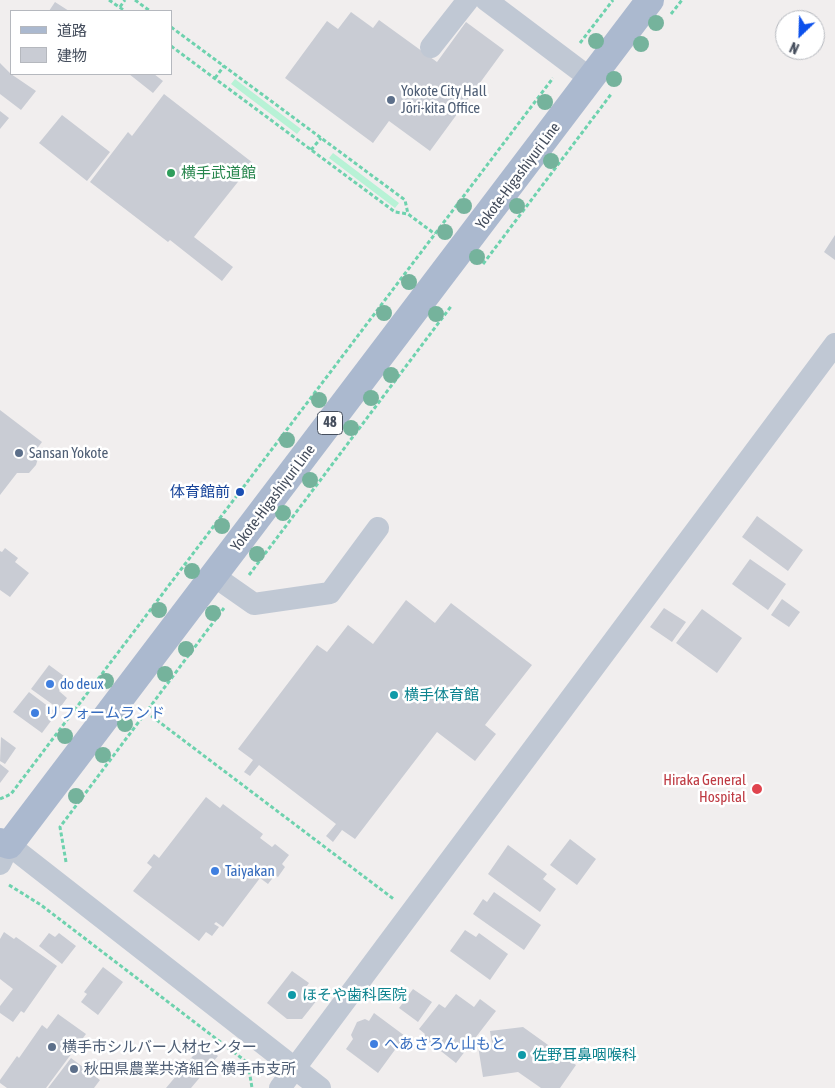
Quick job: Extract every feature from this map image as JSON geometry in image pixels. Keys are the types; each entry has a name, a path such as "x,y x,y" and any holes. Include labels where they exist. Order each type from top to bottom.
{"main road":[{"name":"Yokote-Higashiyuri Line","path":"4,859 214,576 591,79 658,10"}],"street":[{"path":"431,47 468,0"},
{"path":"486,0 591,79"},
{"path":"280,1088 835,344"},
{"path":"214,576 254,604 330,593 378,528"},
{"path":"4,859 320,1088"}],"path":[{"path":"110,0 123,10"},
{"path":"120,8 125,0"},
{"path":"135,0 149,10"},
{"path":"0,799 11,794 613,0"},
{"path":"658,10 682,0"},
{"path":"172,28 405,200 408,214"},
{"path":"172,47 395,212 408,214 435,234"},
{"path":"215,78 224,66"},
{"path":"478,271 615,89"},
{"path":"311,150 321,138"},
{"path":"67,869 60,827 455,301"},
{"path":"146,712 411,912"},
{"path":"4,859 27,895 248,1063 252,1088"}],"green space":[{"path":"235,79 301,129 297,134 231,84"},
{"path":"333,153 399,203 395,208 329,158"}],"building":[{"path":"55,2 67,10 50,10"},
{"name":"Yokote City Hall Jōri-kita Office","path":"351,12 373,28 379,20 437,62 466,22 504,50 430,151 389,121 373,143 285,78 327,21 338,29"},
{"path":"0,63 10,75 36,91 21,110 0,94"},
{"path":"130,75 155,75 163,81 153,93"},
{"name":"横手武道館","path":"164,94 253,163 194,237 233,267 222,281 170,240 168,242 90,182 128,132 132,136"},
{"path":"0,111 9,118 0,129"},
{"path":"62,115 110,152 87,181 39,143"},
{"path":"835,235 835,260 824,252"},
{"name":"Sansan Yokote","path":"0,410 42,442 36,450 39,455 36,465 29,473 17,473 0,495"},
{"path":"757,516 803,550 788,571 742,537"},
{"path":"5,548 18,558 15,562 29,573 10,597 0,590 0,551 2,552"},
{"path":"750,559 786,584 768,610 732,584"},
{"path":"782,599 800,612 789,627 771,615"},
{"name":"横手体育館","path":"406,600 435,623 451,603 532,665 485,725 496,734 475,761 437,732 355,839 342,830 333,842 326,836 336,824 259,765 250,776 244,772 253,760 238,749 317,645 327,652 348,625 373,644"},
{"path":"664,608 686,622 672,642 650,627"},
{"path":"702,609 742,638 717,673 676,643"},
{"name":"do deux","path":"49,665 68,679 59,691 67,698 59,709 31,689"},
{"name":"リフォームランド","path":"29,692 57,713 42,733 13,712"},
{"path":"1,737 16,748 5,764 0,761"},
{"path":"0,764 9,771 0,783"},
{"name":"Taiyakan","path":"206,797 220,808 223,804 263,834 260,838 272,847 275,844 289,855 282,864 285,867 278,877 275,875 268,884 260,878 223,927 216,922 214,924 219,927 212,936 206,932 199,941 133,891 152,867 147,863 154,854 159,858"},
{"path":"570,839 596,859 577,885 550,865"},
{"path":"508,845 547,874 543,879 556,889 540,912 488,874"},
{"path":"494,892 541,925 524,950 473,914 483,899 487,902"},
{"path":"465,930 476,937 479,933 508,954 490,980 450,951"},
{"path":"4,932 14,939 16,937 57,966 24,1013 21,1011 13,1022 0,1013 0,1006 13,989 0,979 0,939"},
{"path":"49,933 55,937 59,933 76,946 62,964 39,946"},
{"path":"103,967 123,982 98,1015 81,1002 87,994 84,992"},
{"name":"ほそや歯科医院","path":"292,971 309,983 304,990 317,1000 302,1019 287,1019 267,1003"},
{"path":"413,989 432,1002 418,1022 399,1008"},
{"path":"456,994 474,1007 480,999 496,1011 456,1063 423,1037 425,1034 419,1029 439,1004 445,1008"},
{"name":"へあさろん 山もと","path":"374,1013 405,1036 378,1073 346,1049 353,1039 351,1035 357,1022 365,1019 369,1021"},
{"name":"横手市シルバー人材センター","path":"58,1014 86,1034 46,1088 7,1088 0,1083 0,1080 17,1056 19,1058 42,1025 47,1029"},
{"name":"佐野耳鼻咽喉科","path":"523,1027 576,1065 560,1088 541,1088 518,1072 483,1077 478,1046 492,1044 490,1031"},
{"path":"203,1044 218,1056 191,1088 166,1088"},
{"name":"秋田県農業共済組合 横手市支所","path":"71,1058 100,1080 94,1088 48,1088"}],"place":[{"name":"Yokote City Hall Jōri-kita Office","path":"391,100"},
{"name":"横手武道館","path":"171,173"},
{"name":"Sansan Yokote","path":"19,453"},
{"name":"体育館前","path":"240,492"},
{"name":"do deux","path":"50,684"},
{"name":"横手体育館","path":"394,695"},
{"name":"リフォームランド","path":"35,713"},
{"name":"Hiraka General Hospital","path":"757,789"},
{"name":"Taiyakan","path":"215,871"},
{"name":"ほそや歯科医院","path":"292,995"},
{"name":"へあさろん 山もと","path":"374,1044"},
{"name":"横手市シルバー人材センター","path":"52,1047"},
{"name":"佐野耳鼻咽喉科","path":"522,1055"},
{"name":"秋田県農業共済組合 横手市支所","path":"74,1069"}]}
